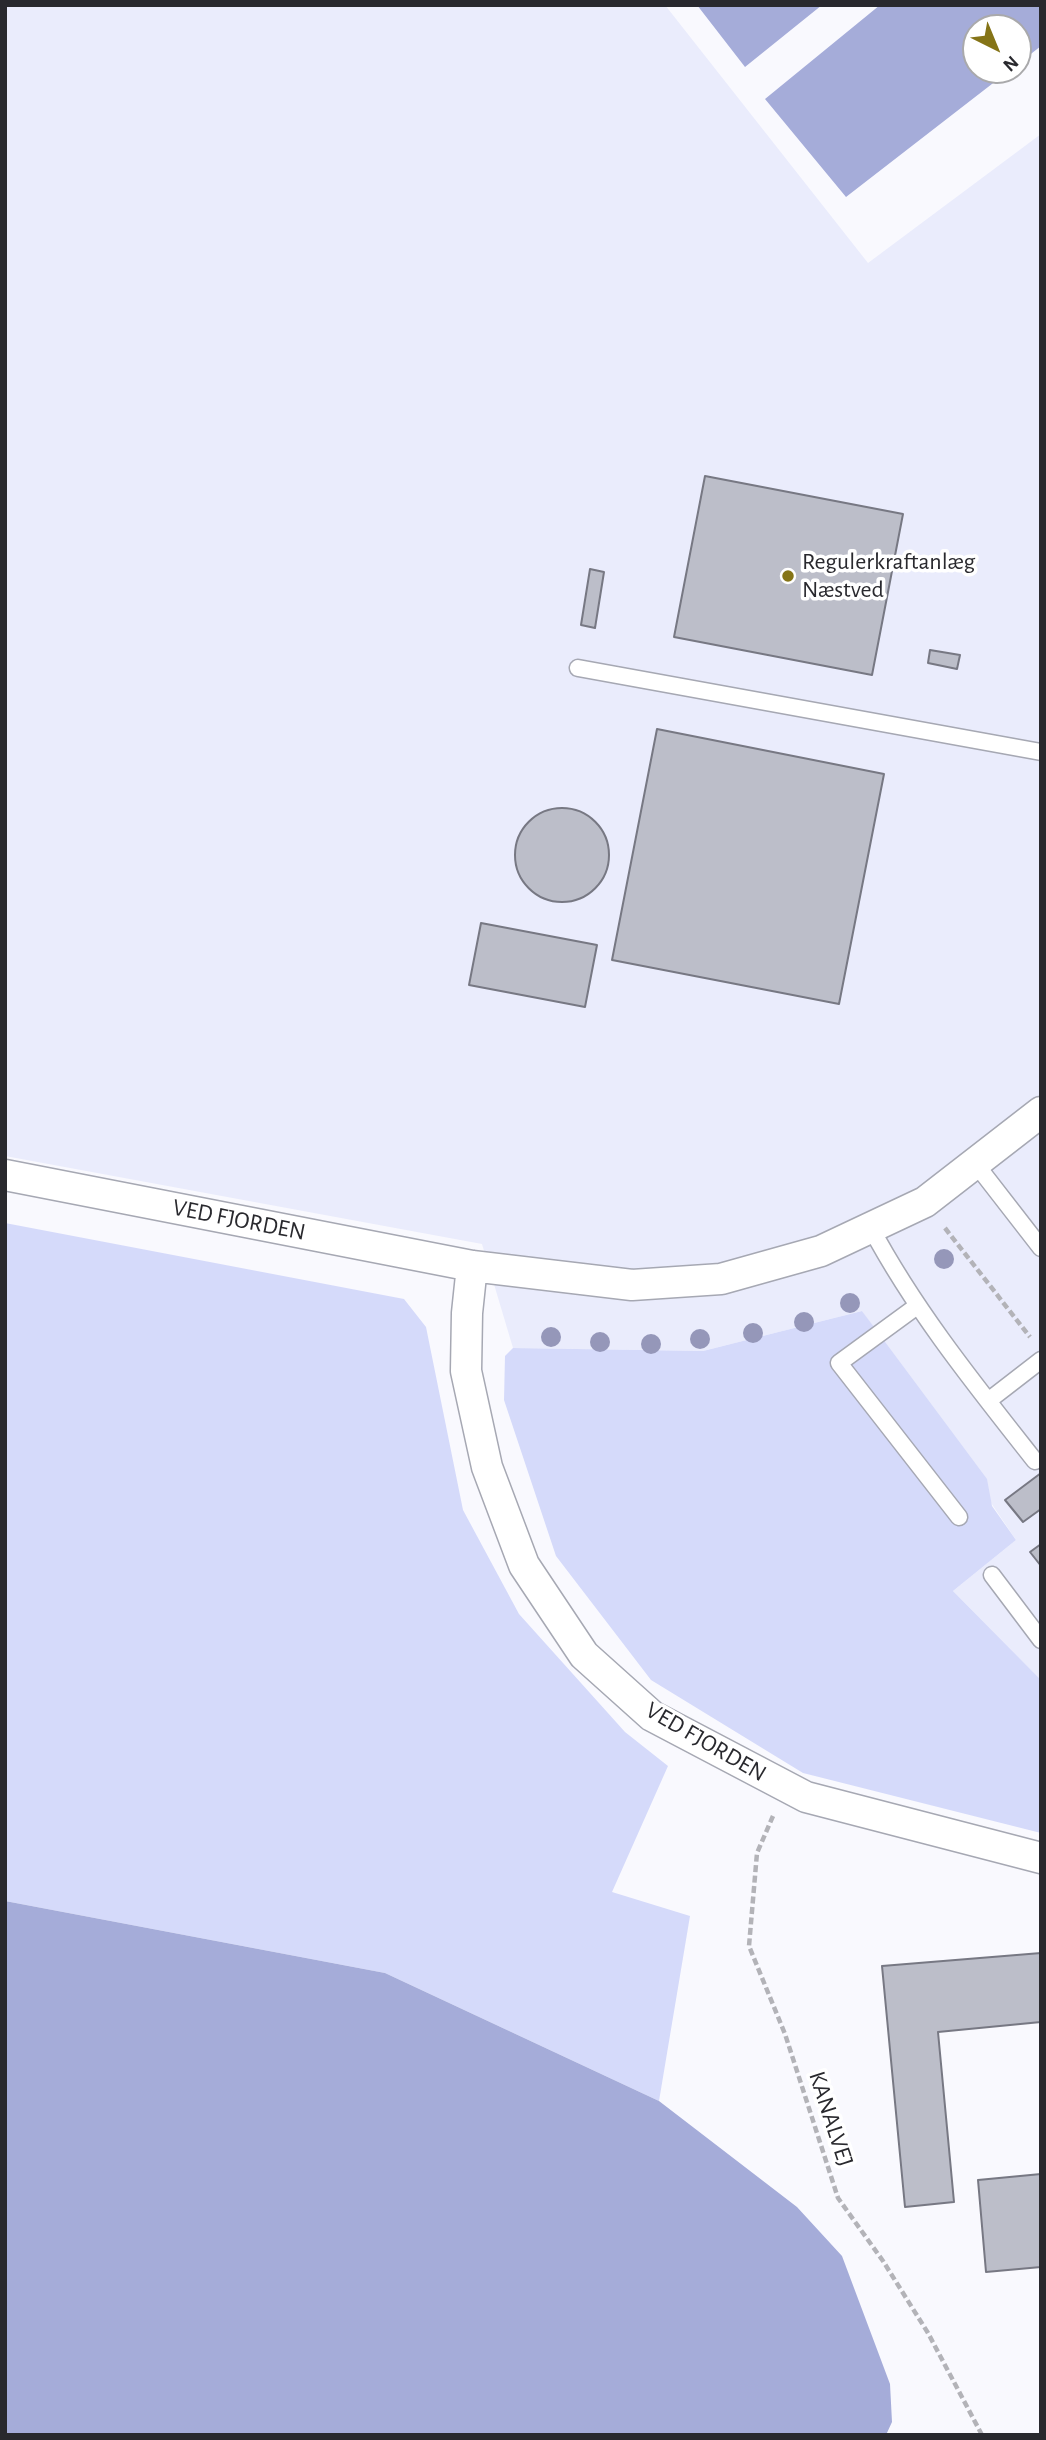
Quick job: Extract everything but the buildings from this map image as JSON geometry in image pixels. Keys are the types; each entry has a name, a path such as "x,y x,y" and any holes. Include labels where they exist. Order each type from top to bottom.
{"street":[{"name":"VED FJORDEN","path":"5,1175 472,1266 632,1285 721,1279 821,1251 925,1202 1041,1112"},
{"name":"VED FJORDEN","path":"472,1266 467,1313 466,1371 487,1467 524,1565 584,1655 652,1716 806,1797 1041,1858"}],"lane":[{"path":"578,668 1041,752"},
{"path":"975,1163 1041,1248"},
{"path":"871,1228 894,1272 917,1306 1035,1461"},
{"path":"917,1306 839,1363 959,1517"},
{"path":"988,1401 1041,1360"},
{"path":"992,1575 1041,1640"}],"path":[{"path":"925,1202 1032,1339"},
{"name":"KANALVEJ","path":"786,1787 757,1853 750,1947 785,2034 838,2198 883,2261 928,2333 982,2435"}],"shaded area":[{"path":"5,5 665,5 868,263 1041,134 1041,1680 953,1591 1016,1540 862,1311 703,1351 513,1348 482,1244 5,1156"},
{"path":"697,5 822,5 745,67"},
{"path":"880,5 1041,5 1041,46 1032,53 1032,14 962,14 962,84 992,84 846,197 765,99"},
{"path":"5,1223 404,1299 426,1327 463,1510 519,1614 625,1732 668,1766 612,1892 690,1916 659,2101 385,1973 5,1901"},
{"path":"862,1311 987,1479 992,1506 1016,1540 953,1591 1041,1680 1041,1833 803,1773 651,1680 556,1556 504,1400 505,1356 513,1348 703,1351"},
{"path":"5,1901 385,1973 659,2101 797,2207 842,2256 890,2384 892,2422 886,2435 5,2435"}],"place":[{"name":"Regulerkraftanlæg Næstved","path":"788,576"}]}
